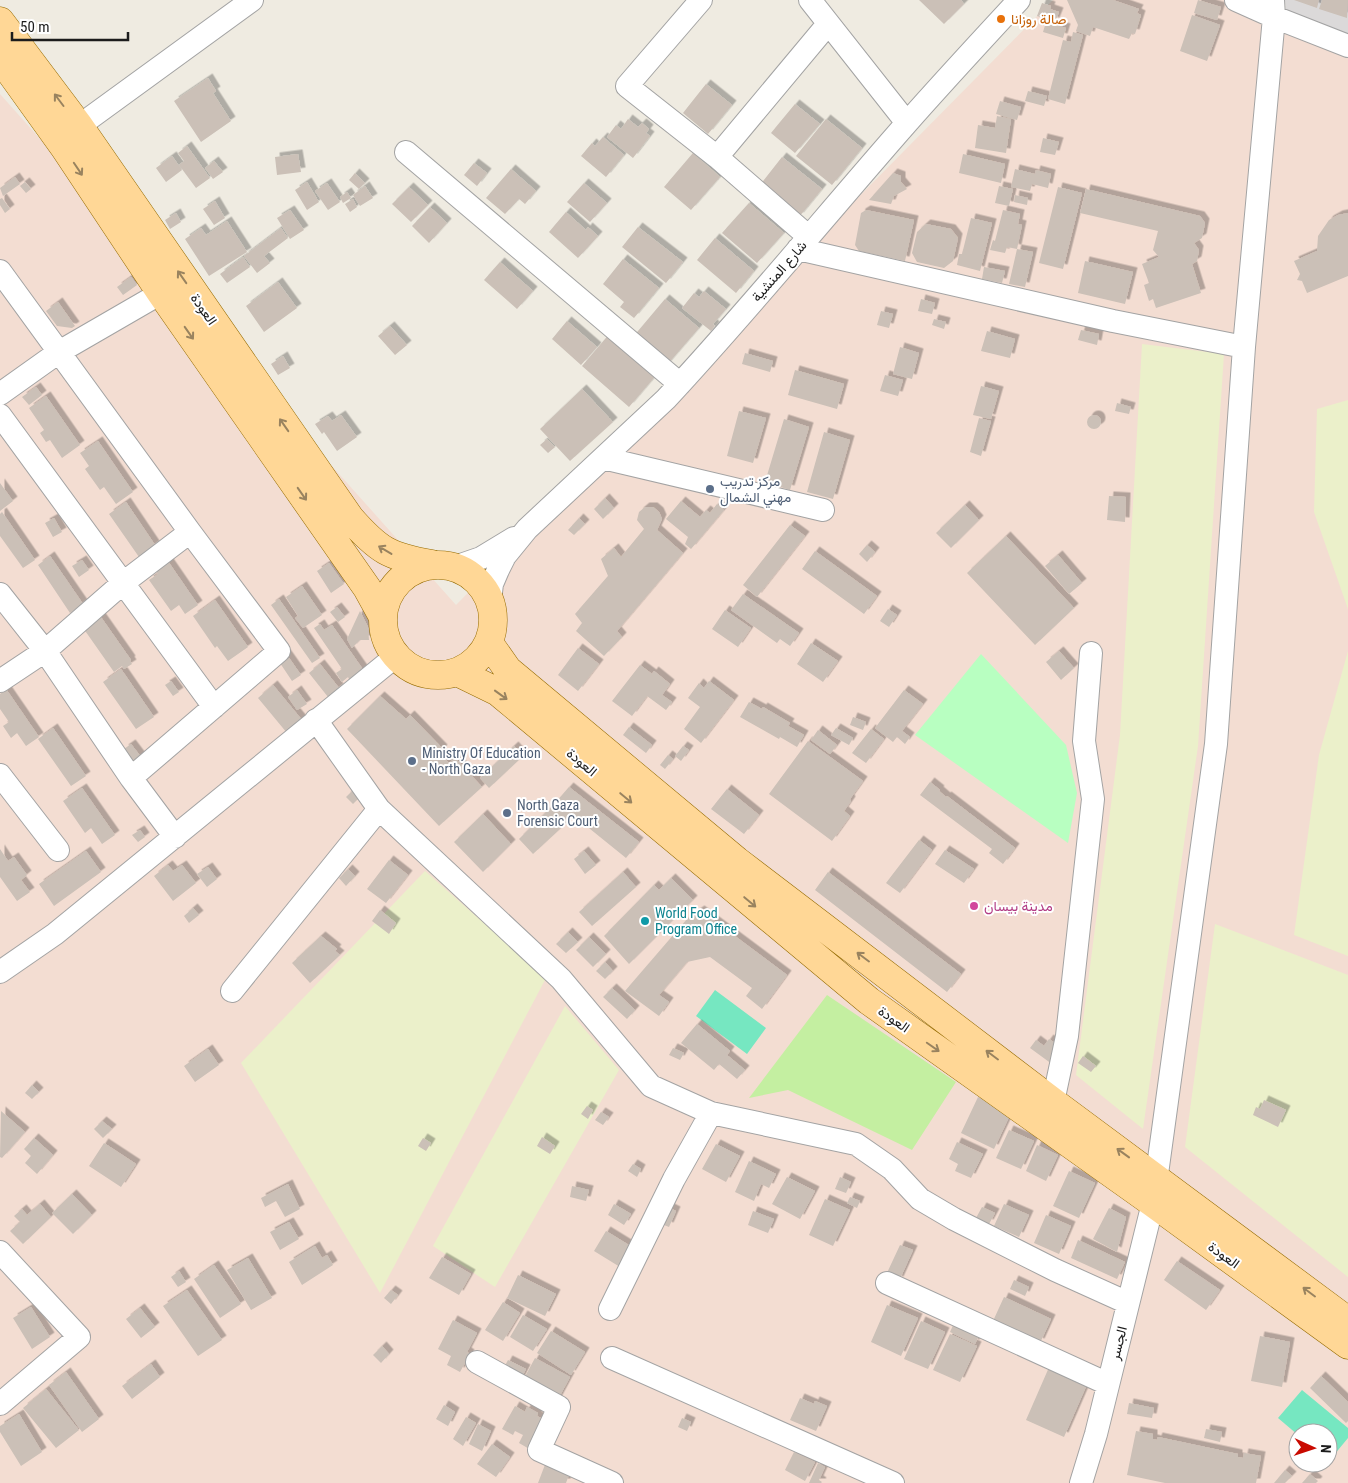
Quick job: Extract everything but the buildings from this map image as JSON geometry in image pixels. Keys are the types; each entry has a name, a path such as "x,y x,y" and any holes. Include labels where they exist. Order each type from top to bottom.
{"main road":[{"name":"العودة","path":"0,21 79,126 350,518 368,539 387,553 405,560 443,566"},
{"name":"العودة","path":"0,58 64,147 161,293 367,588 383,617"},
{"path":"443,566 466,571 476,578 490,600 494,622 489,643 485,650 458,672 448,675 429,675 411,669 396,656 387,641 383,629 386,600 400,580 414,570 443,566"},
{"name":"العودة","path":"489,643 508,670 737,861 1053,1102 1154,1190 1348,1345"},
{"name":"العودة","path":"458,672 498,692 869,1001 1348,1321"}],"street":[{"path":"79,126 252,0"},
{"path":"701,0 627,86 717,157 803,243 1113,321 1244,347"},
{"path":"810,0 906,123"},
{"name":"شارع المنشية","path":"490,600 492,584 505,556 527,529 680,384 906,123 1019,0"},
{"path":"1236,0 1273,9 1348,46"},
{"name":"الجسر","path":"1080,1483 1096,1434 1154,1190 1216,744 1244,347 1273,9"},
{"path":"717,157 828,24"},
{"path":"406,152 680,384"},
{"path":"0,270 190,532 280,651 131,778"},
{"path":"0,394 59,352 161,293"},
{"path":"0,415 214,707"},
{"path":"603,458 823,510"},
{"name":"شارع المنشية","path":"443,566 472,562 490,554 527,529"},
{"path":"0,681 45,650 124,583 190,532"},
{"path":"0,594 45,650 131,778 175,837"},
{"path":"1053,1102 1067,1036 1093,800 1084,741 1091,653"},
{"path":"0,972 55,934 396,656"},
{"path":"316,720 379,809 561,979 651,1086 711,1113 856,1144 892,1169 920,1199 945,1214 1054,1270 1128,1303"},
{"path":"0,775 58,850"},
{"path":"232,991 379,809"},
{"path":"610,1309 674,1179 711,1113"},
{"path":"0,1252 79,1337 0,1404"},
{"path":"887,1283 1108,1384"},
{"path":"612,1358 892,1483"},
{"path":"477,1362 559,1407 539,1450 612,1483"}],"shaded area":[{"path":"1053,0 1233,0 1348,34 1348,1483 0,1483 0,94 456,605"},
{"path":"1285,0 1348,0 1348,43 1287,24"}],"green space":[{"path":"1142,344 1224,354 1198,746 1143,1129 1076,1075 1120,735"},
{"path":"1348,400 1348,609 1314,512 1317,409"},
{"path":"1348,651 1348,956 1294,935 1319,755"},
{"path":"981,654 1066,745 1077,793 1068,843 915,735"},
{"path":"425,871 546,978 380,1293 241,1063"},
{"path":"1215,924 1348,975 1348,1277 1185,1147"},
{"path":"715,990 766,1028 747,1054 696,1016"},
{"path":"827,995 956,1082 912,1150 788,1090 749,1098"},
{"path":"565,1006 619,1070 495,1287 433,1246"},
{"path":"1302,1390 1348,1428 1348,1438 1338,1450 1338,1423 1288,1423 1288,1426 1278,1418"}],"place":[{"name":"صالة روزانا","path":"1001,19"},
{"name":"مركز تدريب مهني الشمال","path":"710,489"},
{"name":"Ministry Of Education - North Gaza","path":"412,761"},
{"name":"North Gaza Forensic Court","path":"507,813"},
{"name":"مدينة بيسان","path":"974,906"},
{"name":"World Food Program Office","path":"645,921"}]}
